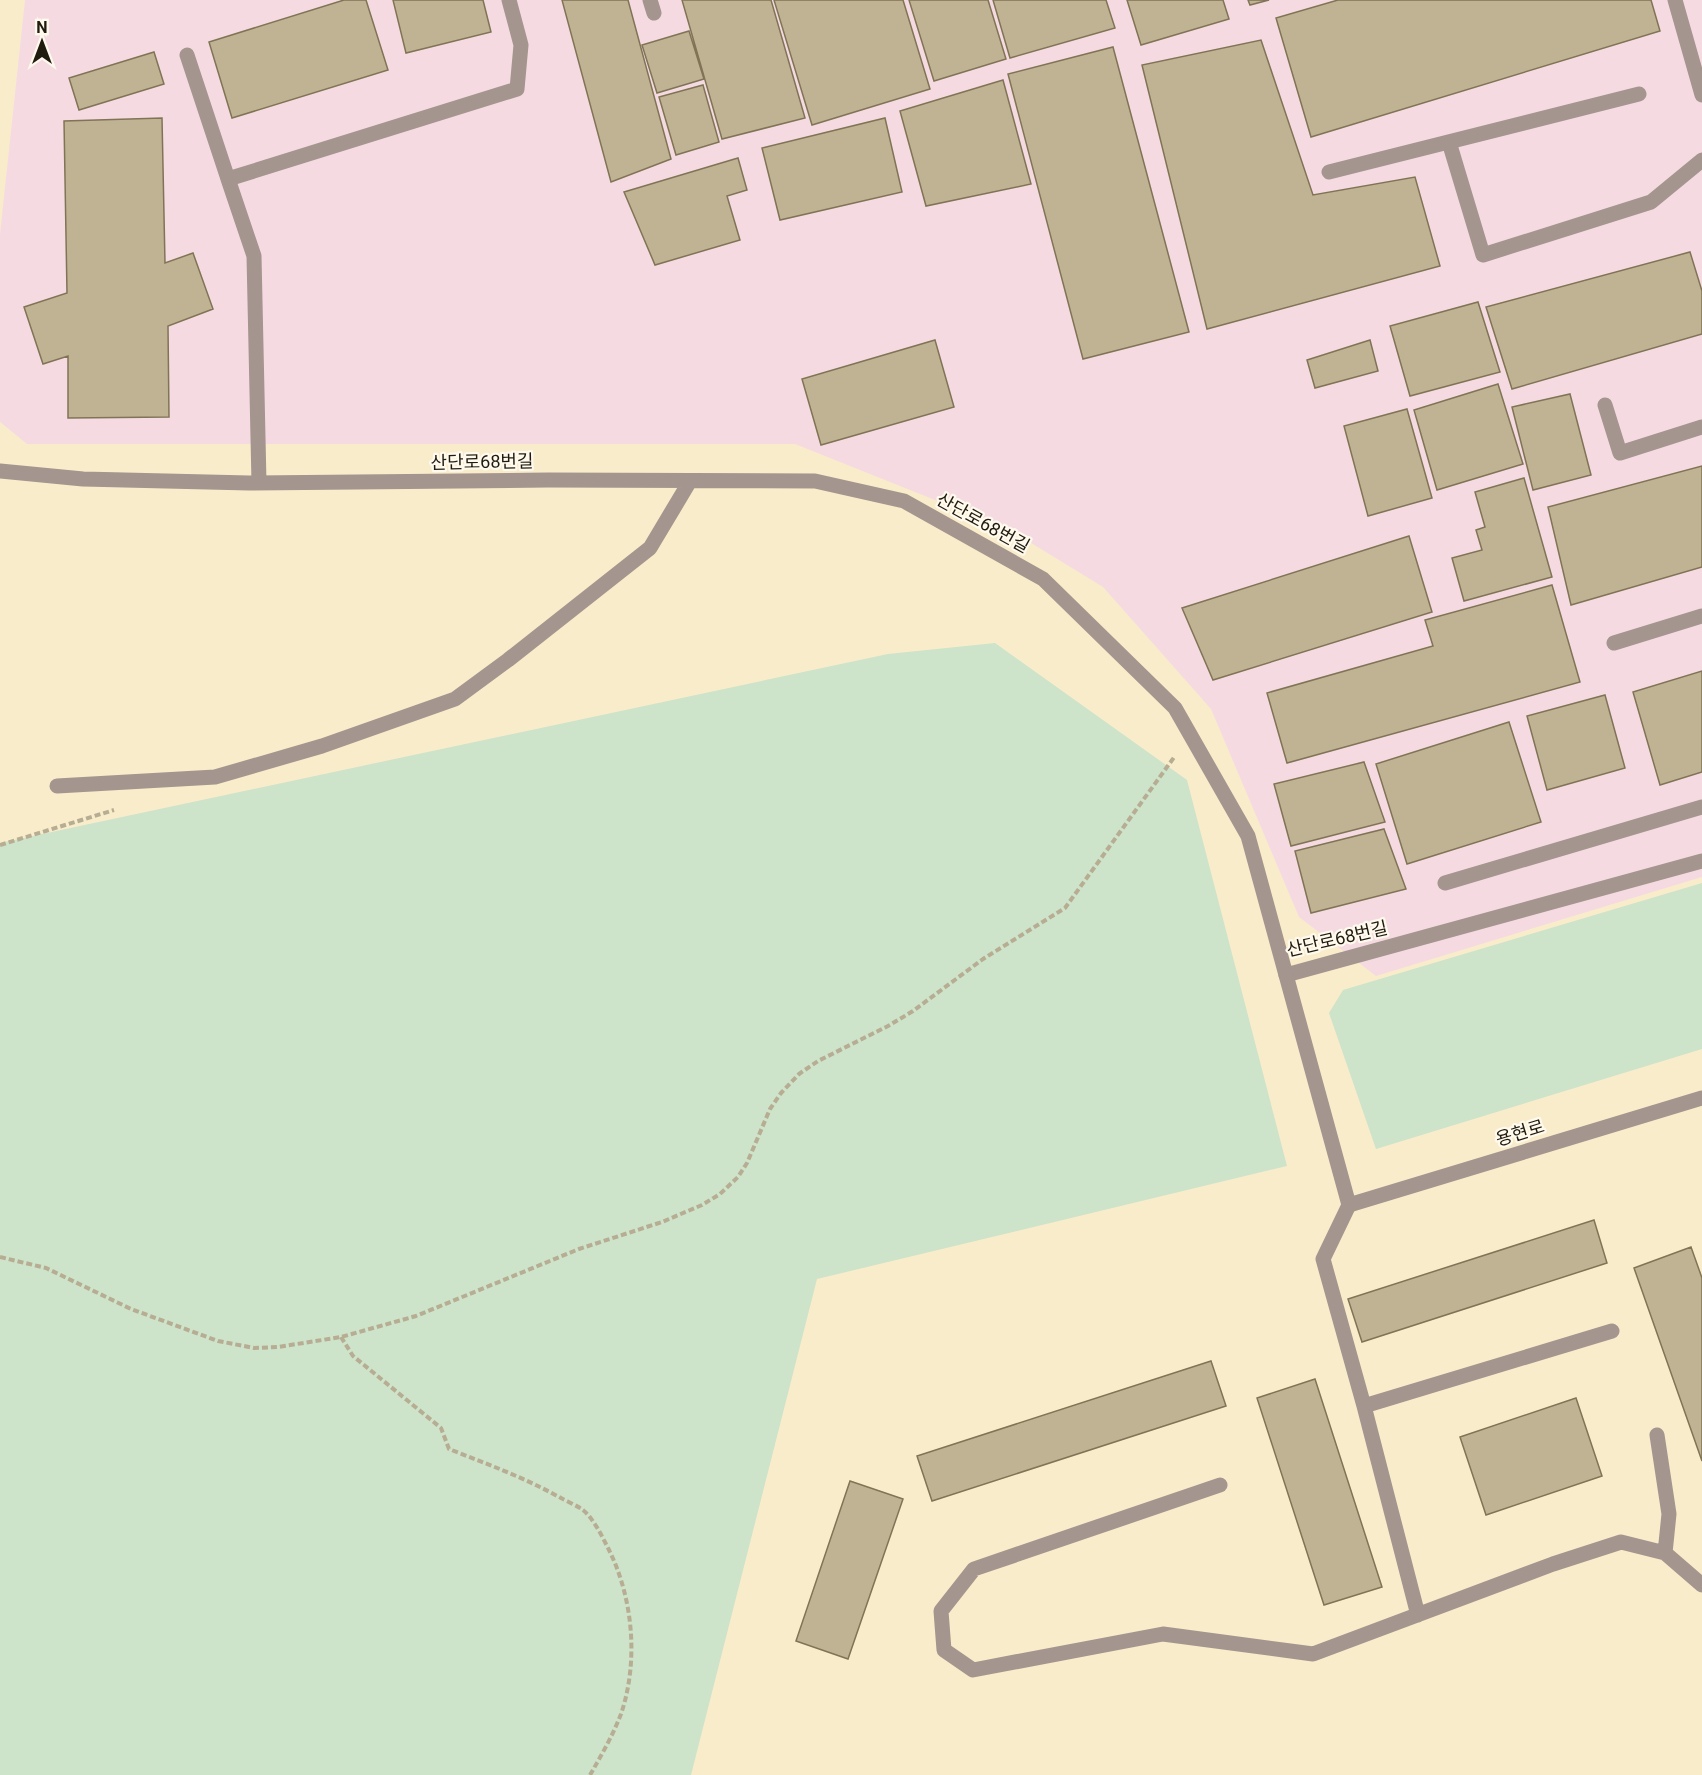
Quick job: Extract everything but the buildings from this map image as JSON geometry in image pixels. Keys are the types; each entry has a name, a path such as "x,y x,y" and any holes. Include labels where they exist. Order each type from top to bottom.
{"street":[{"path":"228,178 517,89 521,45 509,0"},
{"path":"1675,0 1702,95"},
{"path":"187,56 254,256 260,483"},
{"path":"1329,172 1639,94"},
{"path":"1449,142 1483,255 1651,202 1702,160"},
{"path":"1605,405 1620,453 1702,427"},
{"name":"산단로68번길","path":"0,471 83,479 260,483 816,481 904,501 1043,579 1175,708 1248,836 1286,975 1702,861"},
{"path":"57,786 215,777 322,746 454,699 508,660 650,548 690,481"},
{"path":"1614,643 1702,616"},
{"path":"1444,883 1702,807"},
{"path":"1286,975 1349,1205 1323,1259 1418,1615"},
{"name":"용현로","path":"1349,1205 1702,1098"},
{"path":"1364,1406 1612,1331"},
{"path":"1657,1435 1669,1514 1665,1553"},
{"path":"1220,1485 974,1569 941,1611 944,1650 973,1670 1163,1634 1313,1654 1553,1564 1621,1542 1665,1553 1702,1585"}],"path":[{"path":"0,1257 46,1268 131,1309 218,1341 254,1348 278,1347 341,1337 416,1316 579,1249 662,1222 702,1205 720,1194 738,1177 747,1163 770,1109 799,1074 818,1061 913,1011 983,959 1065,908 1190,735"},
{"path":"0,845 126,806 136,781"},
{"path":"341,1337 353,1356 441,1428 449,1449 525,1478 584,1511 601,1536 615,1562 626,1601 631,1641 630,1669 626,1696 620,1715 590,1775"}],"shaded area":[{"path":"25,0 1702,0 1702,877 1376,976 1299,917 1211,709 1103,587 1010,530 795,444 27,444 0,422 0,234"}],"green space":[{"path":"995,643 1187,780 1287,1166 817,1279 691,1775 0,1775 0,843 888,654"},
{"path":"1702,883 1702,1049 1376,1149 1329,1013 1343,990"}]}
